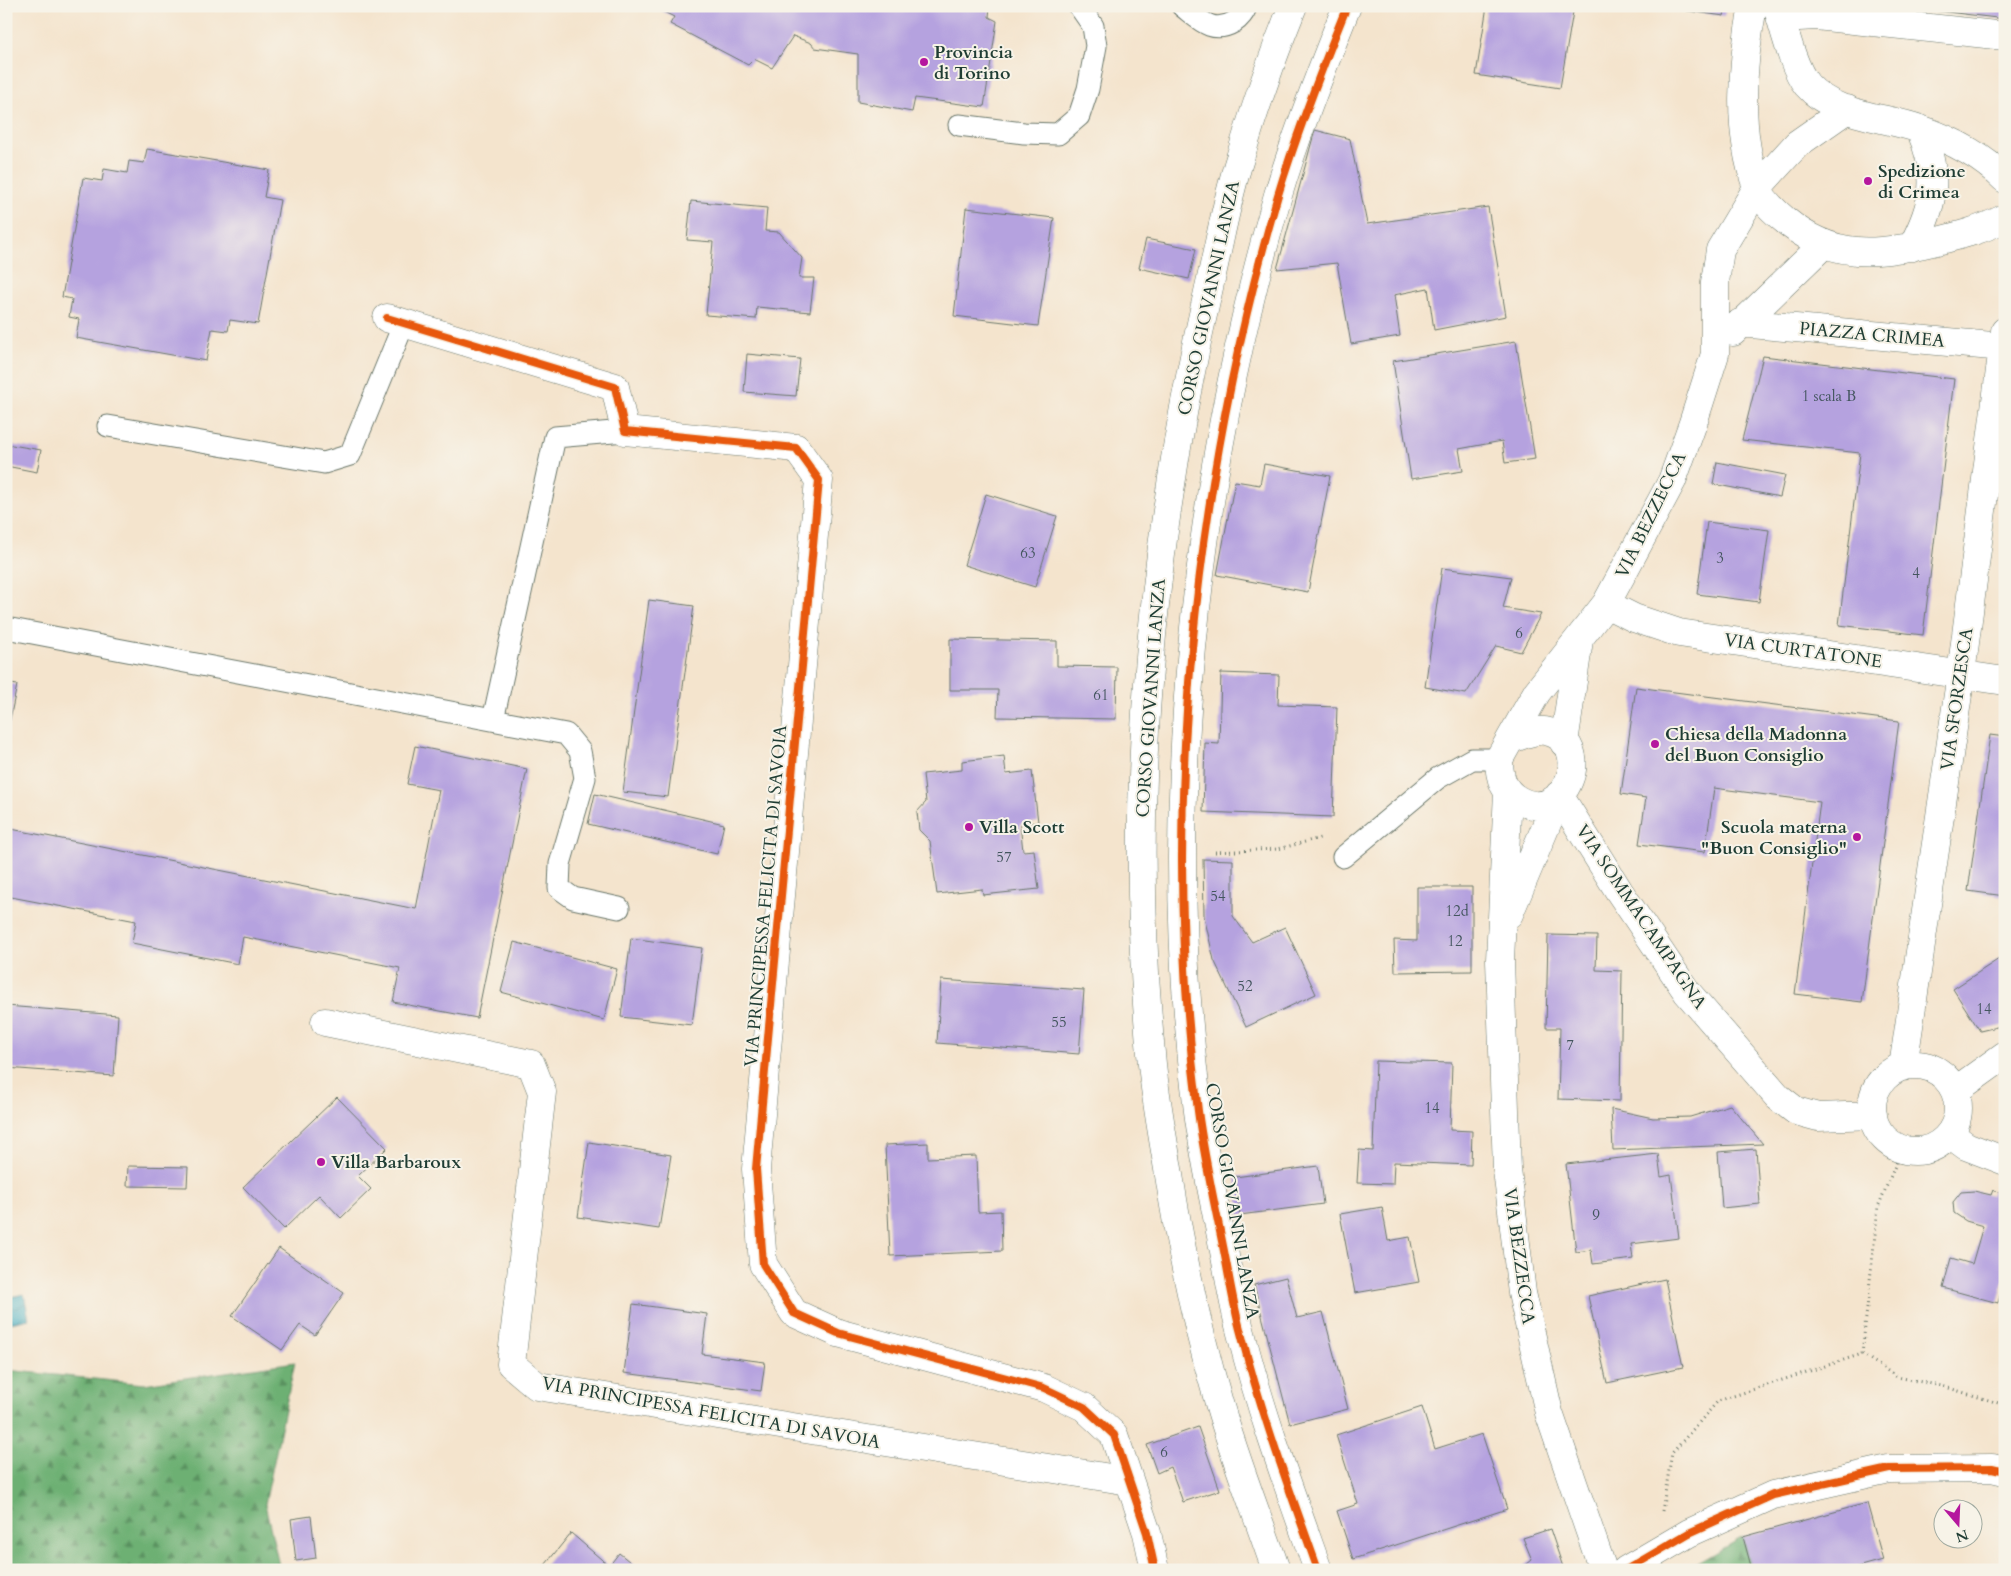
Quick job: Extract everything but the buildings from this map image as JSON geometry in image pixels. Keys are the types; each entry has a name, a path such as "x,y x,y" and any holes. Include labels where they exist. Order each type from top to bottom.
{"street":[{"name":"CORSO GIOVANNI LANZA","path":"1276,1570 1219,1405 1188,1280 1172,1198 1152,1066 1146,979 1142,820 1144,749 1158,593 1172,473 1199,330 1239,160 1293,6"},
{"name":"CORSO GIOVANNI LANZA","path":"1318,1570 1255,1383 1240,1329 1206,1162 1198,1110 1187,1001 1184,905 1185,776 1189,691 1208,508 1241,335 1279,192 1347,6"},
{"path":"1753,6 1749,26 1742,107 1748,149 1757,188 1772,210 1795,229 1824,244 1849,251 1884,253 1912,248 1987,228 2005,218"},
{"path":"2005,36 1779,12 1798,68 1806,84 1822,99 1847,109 1920,129 1958,145 1988,162 2005,179"},
{"path":"1714,354 1715,282 1720,250 1757,188 1797,144 1847,109"},
{"path":"1912,248 1925,223 1932,196 1934,173 1929,150 1920,129"},
{"path":"1714,354 1740,322 1824,244"},
{"path":"395,320 615,387 625,431"},
{"name":"PIAZZA CRIMEA","path":"1740,322 2004,339"},
{"name":"VIA SFORZESCA","path":"1903,1067 1961,674 2004,339"},
{"name":"VIA BEZZECCA","path":"1603,1570 1549,1413 1522,1293 1507,1170 1500,960 1508,792 1502,782 1499,771 1505,749 1537,692 1580,640 1606,604 1672,481 1693,423 1714,354"},
{"name":"VIA PRINCIPESSA FELICITA DI SAVOIA","path":"625,431 796,448 819,480 756,1169 763,1264 794,1312 838,1333 1044,1388 1084,1407 1114,1435 1147,1533 1155,1570"},
{"name":"VIA CURTATONE","path":"1606,604 1634,618 1680,633 2005,681"},
{"name":"VIA BEZZECCA","path":"1501,931 1559,795 1567,787 1573,764 1570,753 1564,743 1580,640"},
{"path":"1505,749 1544,731 1555,735 1564,743"},
{"path":"1508,792 1529,804 1540,804 1559,795"},
{"name":"VIA SOMMACAMPAGNA","path":"1559,795 1619,891 1687,992 1778,1097 1796,1111 1818,1117 1873,1115"},
{"name":"VIA PRINCIPESSA FELICITA DI SAVOIA","path":"325,1022 531,1064 542,1092 511,1364 537,1386 1128,1481"},
{"path":"1955,1091 2005,1055"},
{"path":"1921,1066 1935,1070 1947,1079 1955,1091 1959,1105 1957,1120 1950,1134 1940,1144 1927,1150 1912,1151 1902,1149 1886,1140 1876,1127 1872,1101 1876,1088 1884,1078 1903,1067 1921,1066"},
{"path":"1950,1134 1966,1146 2005,1161"},
{"path":"1626,1570 1689,1534 1773,1495 1889,1469 1992,1468 2005,1471"}],"lane":[{"path":"959,125 1024,133 1058,134 1079,116 1088,89 1096,46 1093,26 1079,6"},
{"path":"1182,6 1211,27 1223,27 1237,21 1246,6"},
{"path":"108,426 324,463 350,455 395,320"},
{"path":"493,720 555,437 625,431"},
{"path":"6,628 566,734 580,751 586,778 560,864 559,888 573,898 619,908"},
{"path":"1343,857 1438,778 1472,759 1505,749"}],"path":[{"path":"1216,852 1278,849 1324,837"},
{"path":"1862,1354 1878,1206 1902,1149"},
{"path":"1862,1354 1897,1377 1942,1386 2005,1405"},
{"path":"1654,1553 1672,1453 1718,1401 1862,1354"}],"green space":[{"path":"295,1362 265,1504 280,1570 6,1570 6,1370 144,1384"},
{"path":"1743,1537 1752,1570 1686,1570"}],"water":[{"path":"24,1294 29,1319 6,1324 6,1298"}],"cycle path":[{"path":"1318,1570 1276,1452 1249,1363 1233,1300 1203,1145 1187,998 1182,883 1184,766 1192,649 1205,533 1225,418 1249,305 1278,195 1293,148 1347,6"},
{"path":"387,318 615,387 625,431 796,448 819,480 756,1169 763,1264 794,1313 838,1333 1044,1388 1084,1407 1114,1435 1147,1533 1155,1570"},
{"path":"1626,1570 1689,1533 1773,1495 1889,1469 1992,1468 2005,1471"}],"place":[{"name":"Provincia di Torino","path":"924,62"},
{"name":"Spedizione di Crimea","path":"1868,181"},
{"name":"Chiesa della Madonna del Buon Consiglio","path":"1655,744"},
{"name":"Villa Scott","path":"969,827"},
{"name":"Scuola materna \"Buon Consiglio\"","path":"1857,837"},
{"name":"Villa Barbaroux","path":"321,1162"}]}
